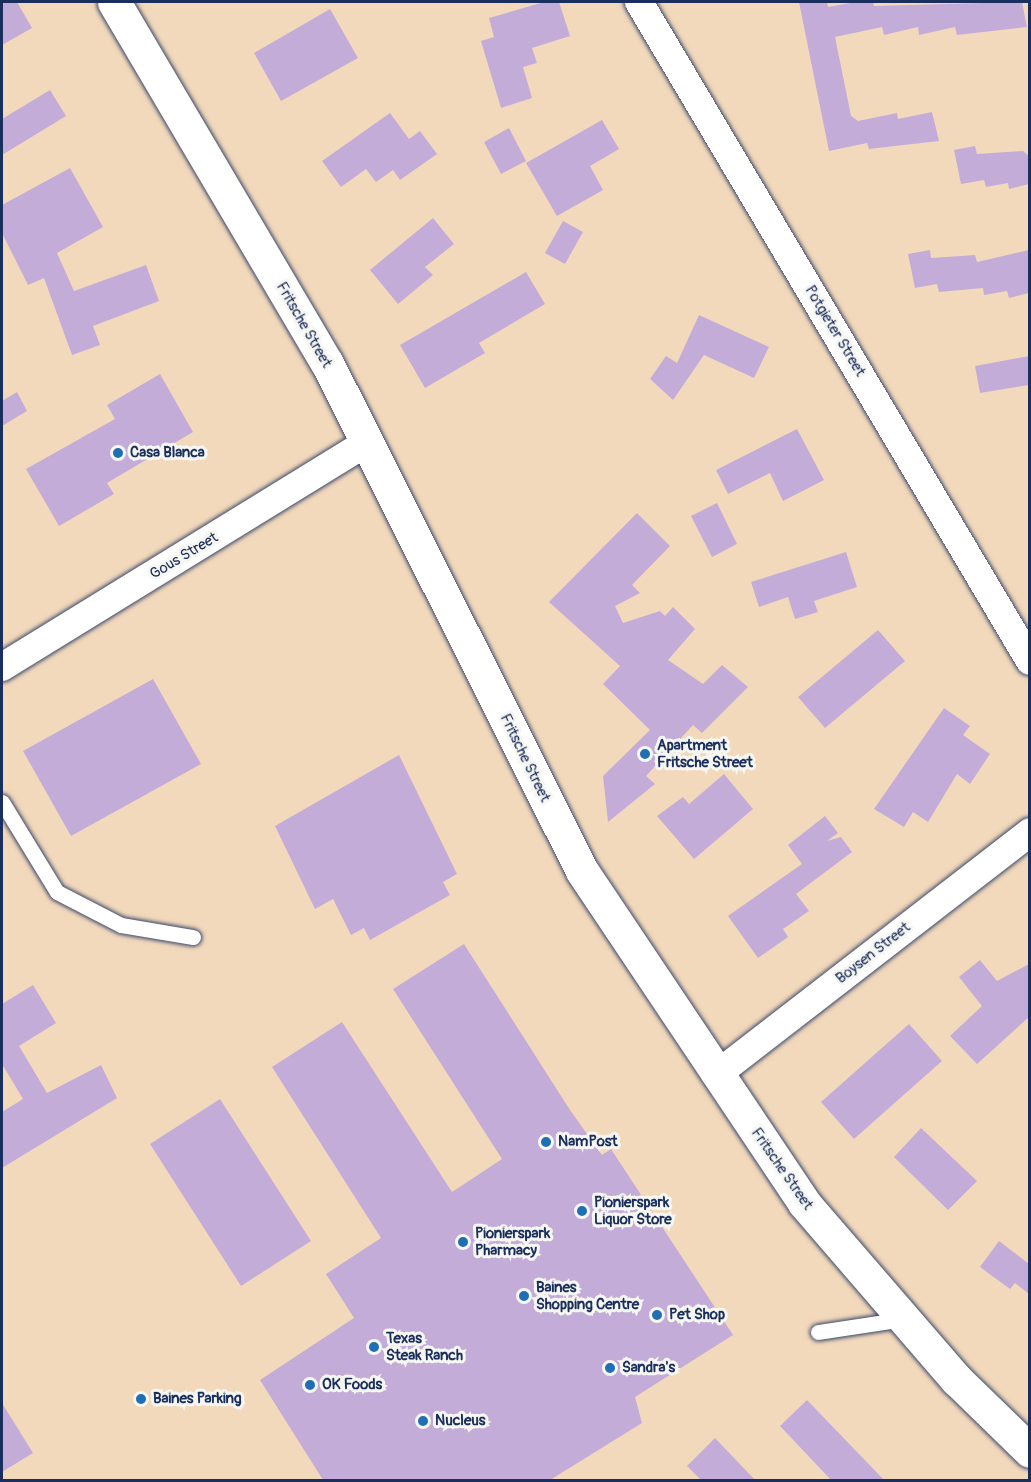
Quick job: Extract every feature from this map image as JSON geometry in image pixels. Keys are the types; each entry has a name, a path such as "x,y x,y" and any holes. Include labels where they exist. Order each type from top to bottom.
{"street":[{"name":"Fritsche Street","path":"114,2 327,363 582,872 804,1203 904,1319 1029,1451"},
{"name":"Potgieter Street","path":"639,2 1029,661"},
{"name":"Gous Street","path":"2,667 366,443"},
{"name":"Boysen Street","path":"716,1075 1029,832"}],"lane":[{"path":"2,802 57,892 121,925 193,937"},
{"path":"818,1332 904,1319"}],"building":[{"path":"2,2 17,2 32,28 2,45"},
{"path":"544,2 559,2 570,36 532,48 537,63 523,67 532,98 501,108 481,41 494,37 489,18"},
{"path":"799,2 827,2 828,7 856,2 873,2 874,6 1022,2 1027,27 957,35 955,27 919,35 918,27 884,35 882,27 835,37 851,116 858,121 897,113 898,119 932,112 939,141 869,149 867,143 829,151"},
{"path":"330,9 358,58 281,101 254,53"},
{"path":"50,90 66,116 2,155 2,119"},
{"path":"390,113 409,139 420,131 437,154 400,180 393,170 376,182 366,169 341,187 322,161"},
{"path":"602,120 619,149 590,166 603,190 557,216 526,163"},
{"path":"509,128 526,161 501,174 484,142"},
{"path":"975,146 977,154 1023,151 1029,156 1029,184 1009,189 1008,183 986,187 984,180 961,184 954,150"},
{"path":"70,168 103,227 57,253 74,291 146,265 159,301 93,326 100,345 72,355 44,278 28,285 2,233 2,205"},
{"path":"433,218 454,244 425,267 433,275 398,304 370,270"},
{"path":"563,221 583,232 565,264 545,253"},
{"path":"930,250 931,258 975,255 977,262 1029,250 1029,293 1009,298 1007,291 984,295 983,288 939,292 937,284 915,288 908,254"},
{"path":"526,272 545,304 479,343 485,353 425,388 400,345"},
{"path":"699,315 769,347 754,378 704,355 673,400 650,379 666,356 677,363"},
{"path":"1029,356 1029,385 980,393 975,366"},
{"path":"160,374 193,432 107,483 114,494 59,526 26,469 115,419 107,405"},
{"path":"17,392 27,411 2,426 2,401"},
{"path":"797,429 824,480 783,501 770,473 728,494 716,470"},
{"path":"717,503 737,544 712,557 691,516"},
{"path":"637,513 670,546 632,585 640,593 615,606 623,623 660,611 665,616 673,607 695,629 668,660 703,684 722,665 748,687 702,733 693,725 646,776 655,784 608,822 603,776 650,730 603,684 620,666 549,602"},
{"path":"846,552 857,587 814,601 818,612 795,619 788,597 759,607 751,582"},
{"path":"878,630 905,661 825,728 798,697"},
{"path":"153,679 201,764 71,836 23,751"},
{"path":"944,708 970,726 963,735 990,754 970,784 957,774 928,822 913,812 904,827 874,809"},
{"path":"399,755 457,874 443,882 450,895 370,940 364,928 351,935 333,899 315,909 275,826"},
{"path":"724,774 753,809 694,859 657,816 683,797 689,804"},
{"path":"825,816 838,833 827,841 841,837 852,852 796,894 809,911 783,929 788,937 758,958 728,916 802,864 788,845"},
{"name":"Baines Shopping Centre","path":"464,944 570,1110 602,1155 611,1149 733,1335 635,1397 642,1423 550,1480 323,1480 260,1380 354,1318 326,1274 381,1238 272,1067 342,1022 452,1192 502,1159 393,989"},
{"path":"980,960 997,981 1029,964 1029,1017 977,1064 950,1036 982,1006 959,977"},
{"path":"33,985 56,1023 19,1046 47,1093 101,1065 117,1098 2,1168 2,1112 23,1099 2,1064 2,1004"},
{"path":"909,1024 942,1061 854,1139 821,1102"},
{"path":"220,1099 311,1241 241,1286 150,1144"},
{"path":"921,1128 977,1181 948,1210 894,1157"},
{"path":"999,1241 1029,1264 1029,1294 1015,1283 1010,1289 980,1267"},
{"path":"807,1400 884,1480 831,1480 780,1426"},
{"path":"2,1403 33,1453 2,1472"},
{"path":"715,1438 755,1480 701,1480 687,1466"}],"place":[{"name":"Casa Blanca","path":"118,453"},
{"name":"Apartment Fritsche Street","path":"645,754"},
{"name":"NamPost","path":"546,1142"},
{"name":"Pionierspark Liquor Store","path":"582,1211"},
{"name":"Pionierspark Pharmacy","path":"463,1242"},
{"name":"Baines Shopping Centre","path":"524,1296"},
{"name":"Pet Shop","path":"657,1315"},
{"name":"Texas Steak Ranch","path":"374,1347"},
{"name":"Sandra's","path":"610,1368"},
{"name":"OK Foods","path":"310,1385"},
{"name":"Baines Parking","path":"141,1399"},
{"name":"Nucleus","path":"423,1421"}]}
